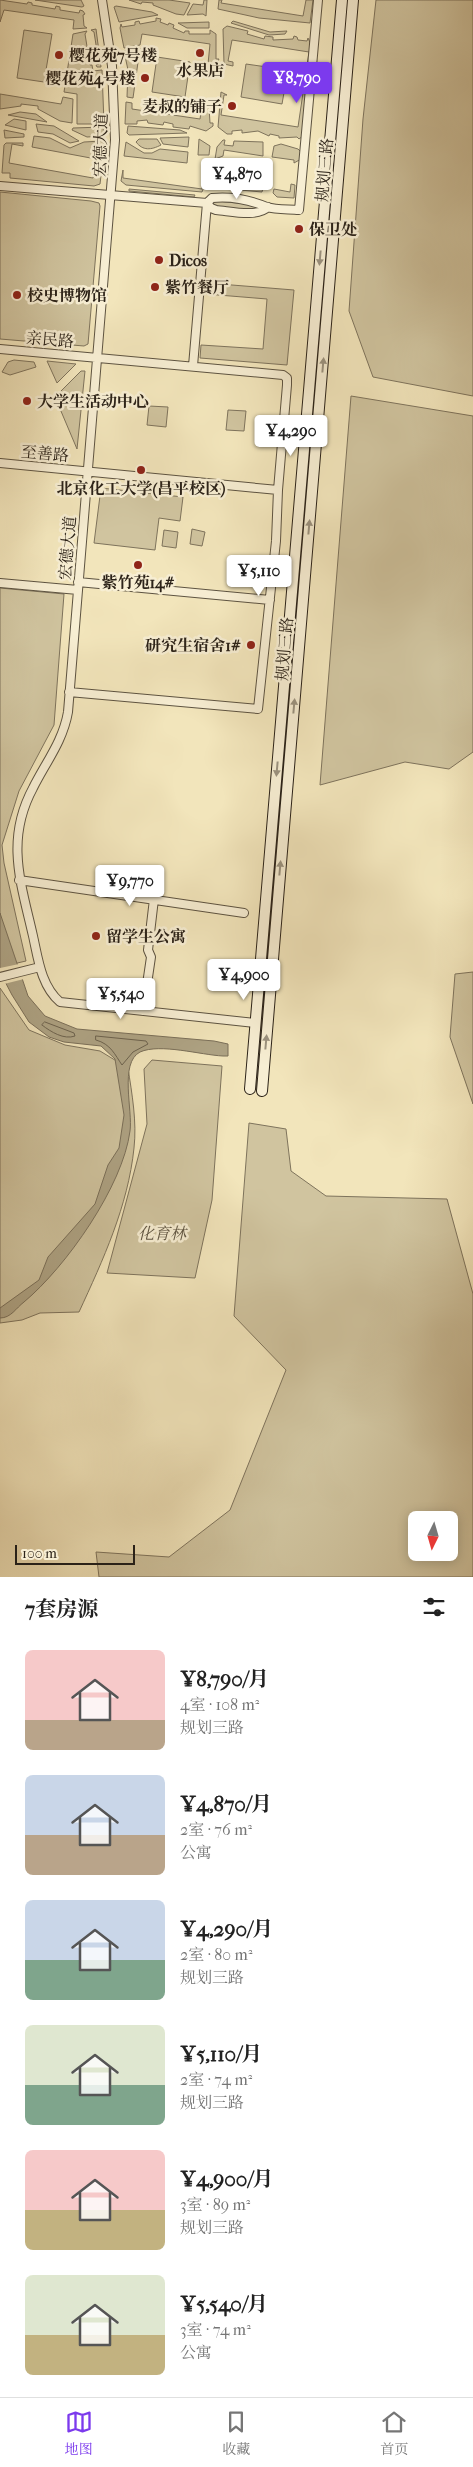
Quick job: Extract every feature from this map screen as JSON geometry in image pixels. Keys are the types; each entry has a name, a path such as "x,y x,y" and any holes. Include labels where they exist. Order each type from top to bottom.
{"main road":[{"name":"规划三路","path":"250,1089 342,0"},
{"name":"规划三路","path":"262,1091 353,0"}],"street":[{"name":"宏德大道","path":"102,0 114,96 115,140 66,726 55,750 30,793 22,813 16,850 19,880 40,967 50,991 60,1002 143,1011"},
{"path":"193,366 207,203 212,198 228,198 252,201 268,207 299,210 318,0"},
{"path":"0,186 207,203 216,210 253,213 264,211 268,207"},
{"name":"亲民路","path":"0,349 283,375 287,378 278,490"},
{"name":"至善路","path":"0,463 278,490"},
{"path":"69,692 258,709 270,600 278,490"},
{"path":"301,491 312,492"},
{"path":"0,583 78,586 270,600"},
{"path":"19,880 244,913"},
{"path":"154,900 148,950 150,960 143,1011 255,1023"},
{"path":"0,977 40,967"}],"green space":[{"path":"0,0 27,4 28,2 32,3 32,5 55,9 56,6 60,7 60,10 79,13 80,10 85,14 83,15 84,26 87,28 73,29 74,20 4,10 0,22"},
{"path":"35,0 81,0 84,6 82,7"},
{"path":"129,0 169,0 190,3 184,15 176,14 153,5 153,3 142,2 141,4"},
{"path":"204,0 207,0 206,16 203,14 187,15 193,4 203,5"},
{"path":"219,0 222,0 221,3 303,16 306,0 313,0 310,23 259,18 218,9"},
{"path":"376,0 473,0 473,396 373,377 349,311 363,119"},
{"path":"114,7 152,12 158,15 119,22"},
{"path":"156,18 161,19 160,22 174,25 173,28 184,33 189,31 189,34 210,34 210,30 216,34 216,59 219,59 215,67 203,67 203,63 208,64 210,44 142,34 140,45 124,48 121,24 122,27 135,25 135,22 139,21 140,24 156,21"},
{"path":"233,21 270,32 287,31 285,34 269,35 231,23"},
{"path":"209,22 209,28 187,28 178,23"},
{"path":"227,26 248,31 247,34 264,39 265,36 273,37 273,40 293,39 294,36 298,40 307,41 308,38 311,45 303,136 299,139 297,137 279,138 279,136 270,134 269,136 258,131 242,133 242,130 232,131 232,134 227,134 218,127 221,92 227,95 224,95 221,115 298,127 309,52 232,40 228,61 233,62 233,66 224,64 223,29"},
{"path":"96,29 101,67 96,65 99,64 94,32 91,30"},
{"path":"24,30 52,34 44,82 17,78"},
{"path":"87,31 85,34 90,65 92,65 93,71 102,70 104,124 77,124 77,94 64,92 73,34"},
{"path":"140,48 133,98 127,97 128,70 124,51"},
{"path":"157,57 190,62 185,97 152,92"},
{"path":"246,64 288,70 282,104 241,97"},
{"path":"0,94 61,104 63,97 73,99 72,123 60,121 38,109 38,106 21,104 21,106 0,109"},
{"path":"203,99 210,100 212,107 209,107 210,123 213,123 213,126 206,131 190,126 189,129 173,127 173,124 164,122 163,125 148,123 147,120 137,121 137,124 125,124 126,102 132,103 132,109 200,119"},
{"path":"20,112 36,114 47,122 8,115"},
{"path":"14,119 26,121 26,130 5,125"},
{"path":"36,124 54,126 79,141 70,143 53,134 38,132"},
{"path":"128,126 180,130 187,133 129,135 127,133"},
{"path":"103,127 104,136 87,137 72,130 73,128"},
{"path":"4,130 24,134 24,137 5,138"},
{"path":"34,136 50,138 70,148 84,142 102,141 104,144 103,164 95,163 96,159 32,147"},
{"path":"189,137 188,147 163,144 160,138"},
{"path":"139,139 157,139 161,145 151,149 144,148 136,142"},
{"path":"199,139 210,146 209,155 198,155"},
{"path":"225,140 224,145 233,146 234,141 263,142 263,156 224,150 223,156 215,159 217,147"},
{"path":"126,142 144,153 152,153 160,149 188,152 187,163 124,156"},
{"path":"6,143 23,143 23,146 12,144 9,163 93,178 95,166 102,167 100,184 94,186 10,178 10,173 2,173 4,145"},
{"path":"281,144 298,149 302,153 301,159 294,163 294,160 272,157 274,146"},
{"path":"215,167 217,167 216,175 220,176 219,181 263,188 262,192 217,188 212,181"},
{"path":"123,170 123,178 202,189 203,182 206,182 202,192 126,185 121,181"},
{"path":"291,184 295,185 294,198 277,197 273,193 274,189 290,192"},
{"path":"129,189 195,195 194,197 129,191"},
{"path":"0,192 99,203 88,344 84,346 0,339"},
{"path":"215,201 248,204 259,208 255,210 216,207 213,204"},
{"path":"207,283 294,290 287,365 200,358 201,345 263,349 267,299 206,294"},
{"path":"14,360 34,362 36,367 10,375 2,372 8,362"},
{"path":"47,361 76,364 57,383"},
{"path":"81,371 85,371 77,449 55,397"},
{"path":"351,396 473,416 473,752 449,769 405,762 320,785"},
{"path":"149,406 168,407 166,427 147,425"},
{"path":"228,410 246,411 244,431 226,430"},
{"path":"101,488 183,497 180,521 159,518 155,550 94,543"},
{"path":"192,529 205,532 202,546 190,544"},
{"path":"164,530 178,532 176,548 162,546"},
{"path":"0,588 64,594 54,725 19,791 2,845 4,863 26,961 0,967"},
{"path":"473,972 473,1104 450,1037 455,974"},
{"path":"0,988 29,1030 65,1045 100,1051 128,1068 135,1128 131,1170 120,1212 105,1253 79,1312 40,1313 22,1320 0,1323"},
{"name":"化育林","path":"152,1060 222,1066 212,1200 195,1278 107,1273 147,1124 144,1069"},
{"path":"249,1123 286,1129 291,1171 326,1196 447,1199 473,1294 473,1577 99,1577 96,1552 169,1557 230,1510 286,1370 234,1316"}],"water":[{"path":"0,913 28,996 45,1016 77,1029 214,1041 228,1044 228,1056 158,1049 140,1052 134,1058 128,1077 130,1131 125,1153 104,1200 90,1224 57,1268 40,1287 4,1318 0,1318 0,1308 39,1280 48,1257 95,1204 108,1165 119,1148 124,1115 115,1059 101,1046 64,1042 49,1037 29,1022 12,995 0,972"}],"pier":[{"path":"19,964 24,979 4,984 0,977 0,968"}],"place":[{"name":"水果店","path":"200,53"},
{"name":"樱花苑7号楼","path":"59,55"},
{"name":"樱花苑4号楼","path":"145,78"},
{"name":"麦叔的铺子","path":"232,106"},
{"name":"保卫处","path":"299,229"},
{"name":"Dicos","path":"159,260"},
{"name":"紫竹餐厅","path":"155,287"},
{"name":"校史博物馆","path":"17,295"},
{"name":"大学生活动中心","path":"27,401"},
{"name":"北京化工大学(昌平校区)","path":"141,470"},
{"name":"紫竹苑14#","path":"138,565"},
{"name":"研究生宿舍1#","path":"251,645"},
{"name":"留学生公寓","path":"96,936"}]}
